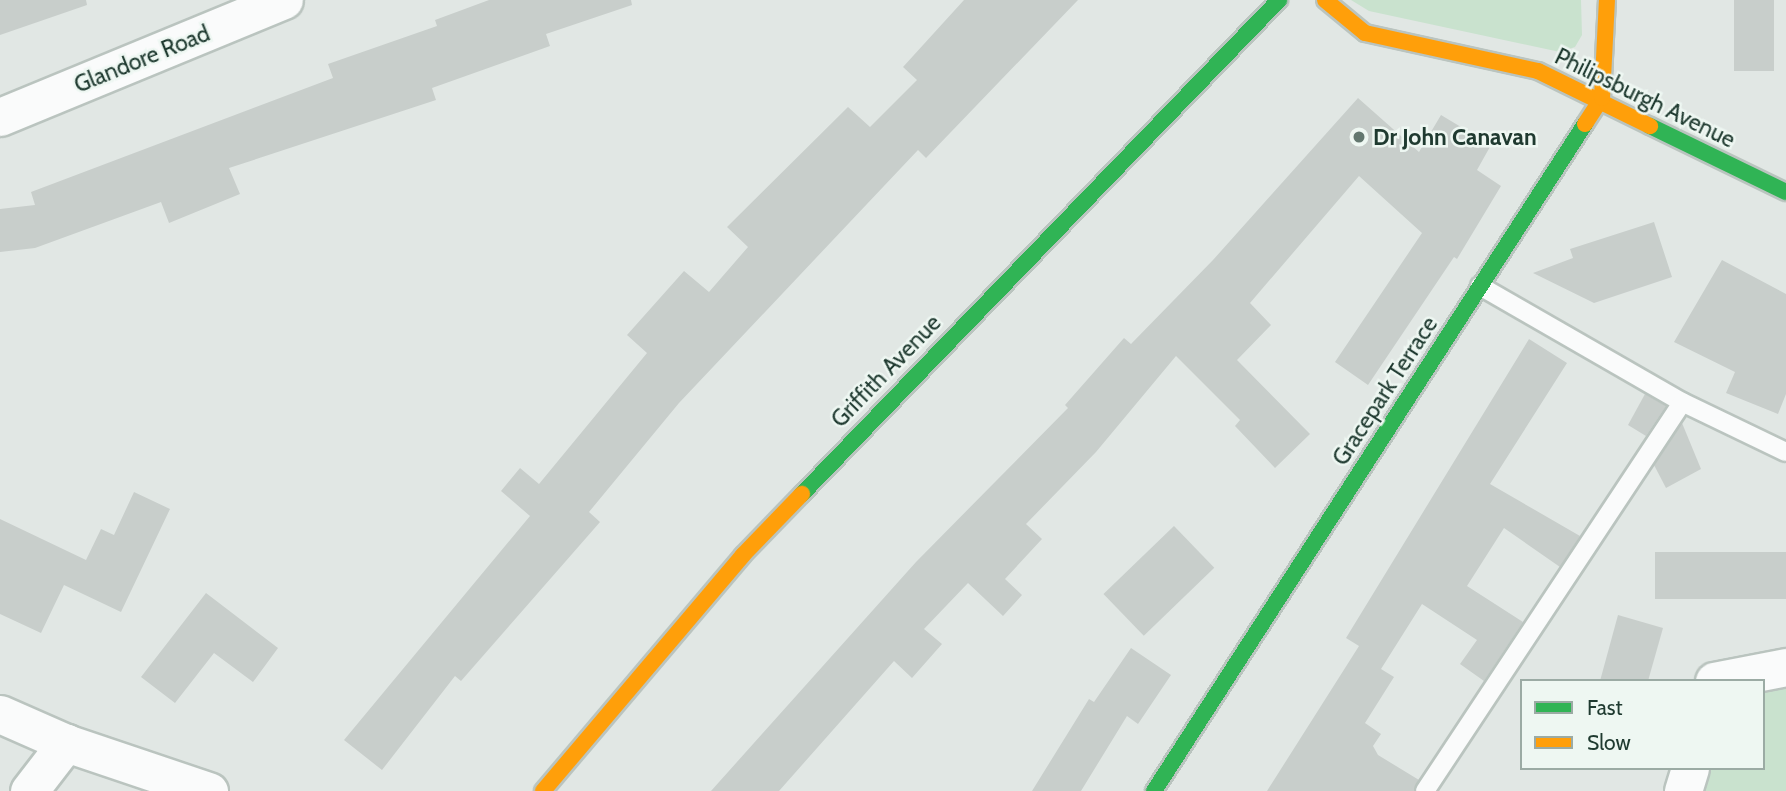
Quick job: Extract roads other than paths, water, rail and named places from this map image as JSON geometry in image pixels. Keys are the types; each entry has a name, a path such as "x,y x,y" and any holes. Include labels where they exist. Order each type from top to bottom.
{"street":[{"name":"Glandore Road","path":"0,117 284,0"},
{"name":"Griffith Avenue","path":"543,791 743,555 1279,0"},
{"name":"Philipsburgh Avenue","path":"1325,0 1364,33 1538,71 1602,98 1786,192"},
{"path":"1602,98 1607,0"},
{"name":"Gracepark Terrace","path":"1154,791 1602,98"},
{"path":"1724,679 1786,667"},
{"path":"0,715 66,743 209,791"},
{"path":"29,791 66,743"},
{"path":"1684,791 1689,770"}],"lane":[{"path":"1480,286 1682,402 1786,452"},
{"path":"1425,791 1682,402"}],"place":[{"name":"Dr John Canavan","path":"1359,137"}]}
